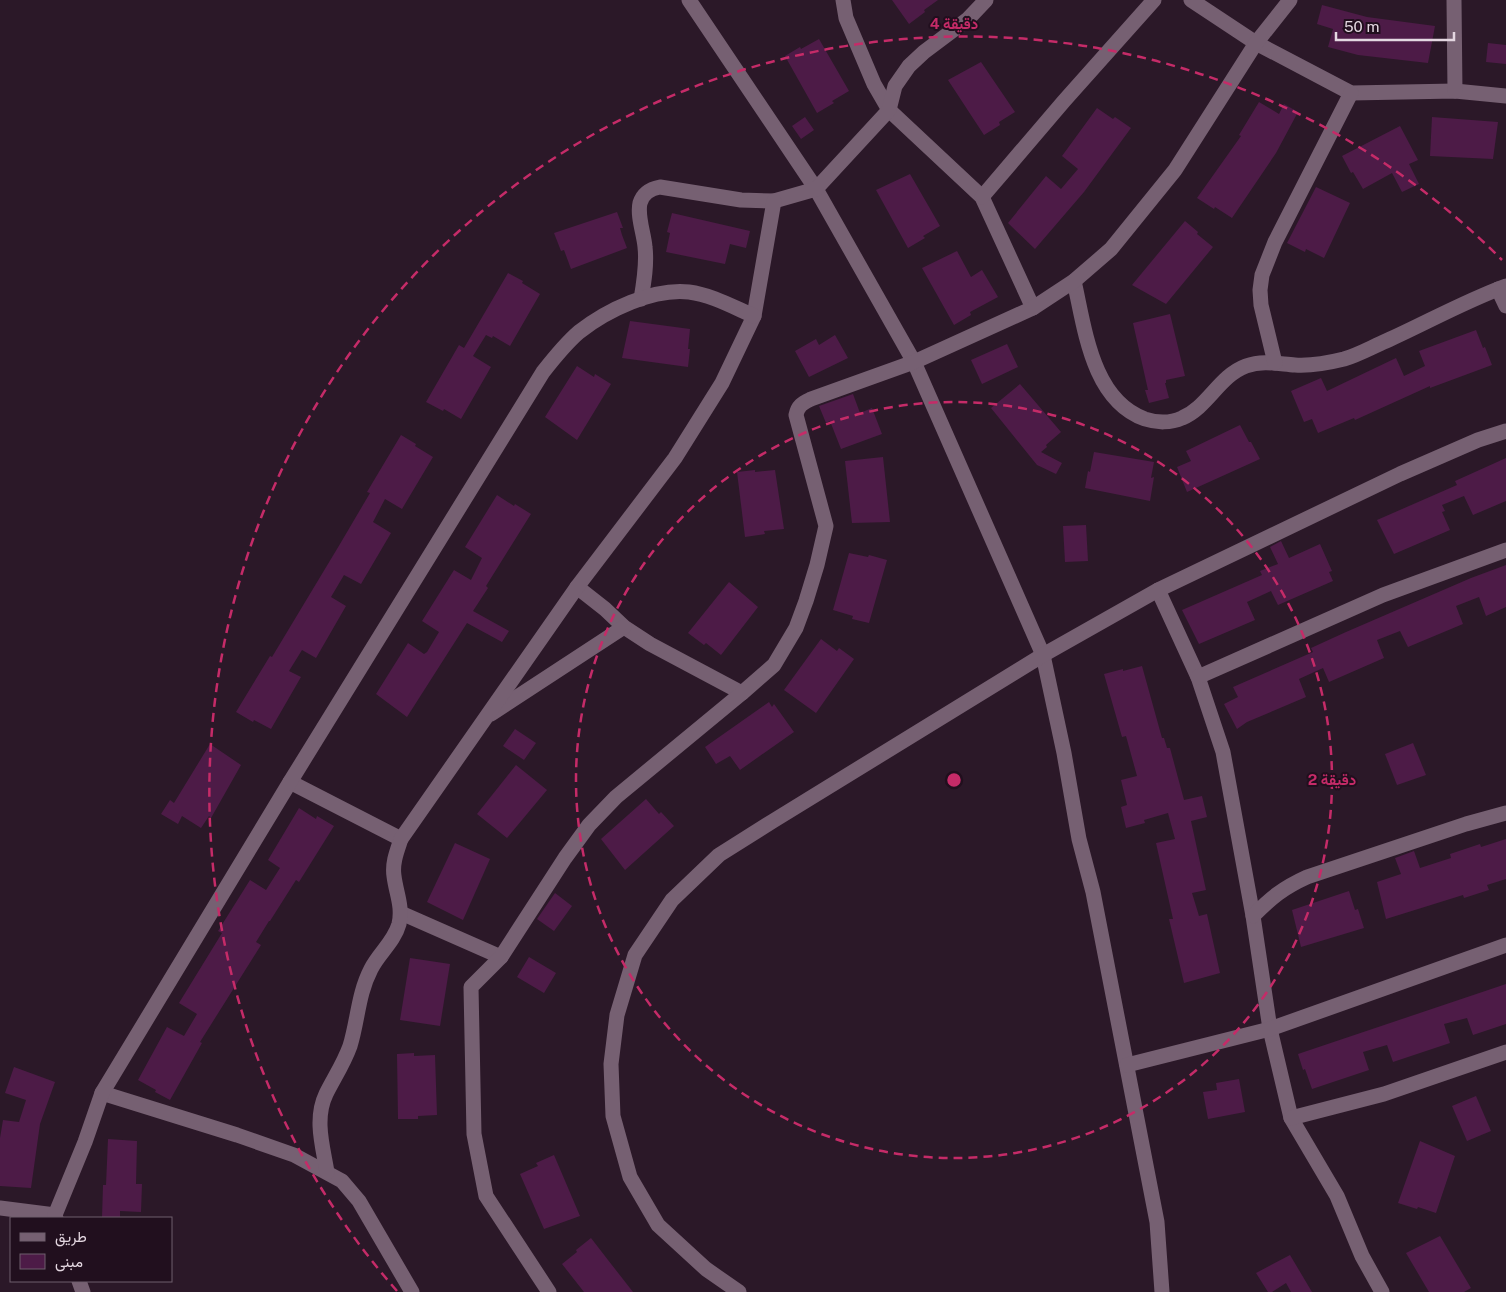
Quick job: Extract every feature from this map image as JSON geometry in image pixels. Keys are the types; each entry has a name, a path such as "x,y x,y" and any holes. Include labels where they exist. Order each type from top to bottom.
{"street":[{"path":"689,0 816,189 914,362 1044,655 1079,839 1093,892 1158,1222 1162,1292"},
{"path":"843,0 846,18 852,33 874,84 888,110 982,198 1034,308"},
{"path":"641,298 646,249 640,204 646,193 651,189 660,187 741,200 774,201 816,189 888,110 895,86 908,66 968,19 986,0"},
{"path":"982,198 1064,101 1154,0"},
{"path":"1191,0 1256,44 1350,93 1455,91 1506,96"},
{"path":"548,1292 486,1196 474,1134 471,988 501,957 565,858 589,825 616,797 774,665 796,628 817,565 826,526 796,415 798,408 802,403 811,398 914,362 1034,308 1074,281 1111,249 1175,170 1256,44 1290,0"},
{"path":"1454,0 1455,91"},
{"path":"1275,363 1261,305 1262,275 1275,242 1350,93"},
{"path":"327,1172 319,1123 321,1108 346,1056 364,983 372,967 394,938 401,913 394,876 394,864 401,839 578,587 675,458 722,383 754,316 774,201"},
{"path":"1074,281 1088,345 1102,378 1119,404 1136,415 1150,420 1165,422 1182,418 1197,410 1231,374 1245,366 1258,363 1312,364 1345,358 1502,287 1506,306"},
{"path":"0,1208 55,1217 102,1093 290,782 543,372 562,348 580,332 608,314 641,298 672,291 691,292 710,297 754,316"},
{"path":"740,1292 706,1269 658,1226 630,1177 612,1116 611,1064 617,1016 635,955 672,900 719,856 1044,655 1158,590 1400,474 1478,440 1506,431"},
{"path":"1198,677 1383,595 1506,550"},
{"path":"578,587 624,627 650,644 742,693"},
{"path":"1158,590 1198,677 1223,752 1253,916 1270,1029 1291,1118 1338,1196 1362,1256 1382,1292"},
{"path":"484,719 624,627"},
{"path":"290,782 401,839"},
{"path":"1253,916 1272,897 1287,886 1307,877 1466,824 1506,813"},
{"path":"401,913 501,957"},
{"path":"1127,1065 1270,1029 1506,946"},
{"path":"1291,1118 1384,1094 1506,1052"},
{"path":"102,1093 237,1135 294,1155 342,1181 359,1201 412,1292"}],"building":[{"path":"892,0 938,0 909,24"},
{"path":"1322,5 1367,17 1435,26 1428,63 1358,55 1328,47 1333,29 1317,24"},
{"path":"819,39 849,91 817,113 785,56"},
{"path":"1488,43 1506,45 1506,64 1486,62"},
{"path":"981,62 1015,112 999,122 1000,125 984,135 948,80"},
{"path":"1259,102 1279,114 1284,104 1298,112 1276,153 1232,218 1197,198 1241,136 1239,135"},
{"path":"1097,108 1131,128 1084,192 1035,249 1008,223 1046,176 1061,189 1078,169 1062,156"},
{"path":"805,117 814,130 801,139 792,126"},
{"path":"1432,117 1498,122 1493,159 1430,156"},
{"path":"1400,126 1418,160 1409,164 1419,184 1402,192 1392,173 1363,189 1353,172 1351,173 1342,156"},
{"path":"910,174 940,226 908,248 876,190"},
{"path":"1316,187 1350,203 1324,258 1306,249 1305,252 1287,243"},
{"path":"617,212 627,248 571,269 564,250 561,251 554,233"},
{"path":"672,213 750,231 746,248 730,244 725,264 666,252 670,233 667,232"},
{"path":"1185,221 1213,247 1166,304 1132,285"},
{"path":"957,251 971,277 982,270 998,297 970,312 971,315 954,325 922,268"},
{"path":"508,273 523,281 522,283 540,294 510,346 493,336 492,338 486,335 473,356 491,367 461,419 444,409 443,411 426,402 459,345 464,348"},
{"path":"1170,314 1185,376 1166,380 1169,398 1149,403 1145,390 1148,390 1133,323"},
{"path":"630,321 690,329 688,367 622,358"},
{"path":"1476,330 1492,365 1430,388 1430,386 1355,420 1354,418 1318,433 1312,419 1304,422 1291,391 1321,378 1327,391 1396,358 1404,376 1425,366 1419,351"},
{"path":"835,335 848,358 809,377 795,351 816,339 819,345"},
{"path":"1007,344 1018,367 982,384 971,360"},
{"path":"577,366 594,377 595,374 611,384 577,440 545,417"},
{"path":"1020,384 1061,432 1041,452 1062,463 1056,474 1037,465 991,408"},
{"path":"853,394 860,413 872,408 882,434 841,449 830,421 826,423 819,406"},
{"path":"1240,425 1260,459 1187,492 1177,467 1191,461 1186,451"},
{"path":"401,435 433,457 402,509 385,499 373,522 391,533 361,584 344,575 331,597 346,606 316,658 302,650 289,671 301,677 271,729 254,720 253,722 236,712 270,656 272,657 340,544 370,493 367,492"},
{"path":"1094,452 1154,462 1151,478 1154,477 1150,501 1085,488"},
{"path":"883,457 890,522 852,523 845,461"},
{"path":"1506,458 1506,501 1473,515 1464,496 1442,505 1445,511 1442,512 1450,530 1394,554 1377,520 1457,485 1455,481"},
{"path":"755,470 755,472 775,470 784,529 764,531 765,534 745,537 737,472"},
{"path":"497,495 531,514 486,586 488,588 473,611 509,631 502,642 467,623 407,717 376,694 408,643 424,654 427,652 439,632 422,621 454,570 471,580 482,558 465,547"},
{"path":"1086,525 1088,561 1065,562 1063,526"},
{"path":"1281,541 1289,558 1320,544 1332,571 1329,572 1333,581 1278,605 1271,591 1247,602 1255,620 1199,644 1182,610 1262,575 1260,571 1278,564 1270,547"},
{"path":"849,553 868,557 869,555 887,560 869,623 852,619 853,616 833,610"},
{"path":"1506,565 1506,607 1486,616 1479,597 1456,606 1463,624 1408,647 1400,631 1377,640 1384,658 1329,682 1323,668 1299,679 1306,697 1247,722 1237,729 1224,704 1238,697 1233,687 1313,652 1311,648 1346,632 1471,578"},
{"path":"729,582 758,607 721,655 706,643 704,645 688,633"},
{"path":"821,639 837,651 839,648 854,659 816,713 784,690"},
{"path":"1142,666 1162,738 1164,738 1167,748 1170,748 1184,800 1202,796 1207,817 1191,821 1206,890 1192,893 1199,916 1207,914 1220,973 1184,983 1169,919 1173,919 1156,843 1175,839 1168,813 1144,820 1145,823 1126,828 1121,807 1127,805 1121,780 1137,776 1126,736 1122,737 1104,674"},
{"path":"769,702 772,707 774,704 794,732 740,770 730,756 716,764 705,747"},
{"path":"515,729 536,743 524,760 503,746"},
{"path":"1413,743 1426,775 1397,785 1385,754"},
{"path":"210,744 241,765 211,818 209,816 201,828 182,816 178,824 161,814 170,800 174,803"},
{"path":"516,765 547,790 507,838 477,814"},
{"path":"646,799 659,814 661,812 674,826 625,870 601,839"},
{"path":"299,808 316,819 317,816 334,826 299,882 296,880 256,942 261,945 200,1042 202,1043 170,1100 138,1080 167,1027 184,1036 197,1014 179,1003 222,933 218,931 250,880 266,890 280,868 268,860"},
{"path":"1506,839 1506,879 1487,885 1489,890 1464,898 1463,895 1386,919 1377,882 1401,874 1395,858 1414,851 1420,868 1451,858 1450,854 1480,844 1481,847"},
{"path":"455,843 490,859 463,920 427,902"},
{"path":"1349,891 1355,910 1358,909 1364,928 1301,947 1292,910"},
{"path":"555,893 572,906 554,931 537,919"},
{"path":"529,957 556,973 544,993 517,977"},
{"path":"410,958 450,964 440,1026 400,1020"},
{"path":"1506,984 1506,1024 1473,1035 1467,1018 1444,1024 1450,1043 1393,1062 1387,1045 1363,1052 1369,1070 1312,1089 1298,1054"},
{"path":"414,1053 414,1056 435,1055 437,1115 418,1116 418,1119 398,1119 397,1054"},
{"path":"14,1067 55,1082 40,1124 31,1188 0,1186 0,1138 3,1120 19,1122 26,1100 5,1093"},
{"path":"1239,1079 1245,1112 1208,1119 1203,1092 1217,1090 1216,1083"},
{"path":"1476,1096 1491,1131 1467,1141 1452,1106"},
{"path":"108,1139 137,1141 136,1184 142,1184 141,1212 120,1211 120,1217 102,1217 103,1185 106,1185"},
{"path":"1420,1141 1455,1156 1436,1213 1398,1203"},
{"path":"554,1155 580,1216 544,1229 520,1174 538,1166 536,1163"},
{"path":"1440,1236 1471,1288 1464,1292 1429,1292 1406,1253"},
{"path":"591,1238 633,1292 584,1292 562,1264"},
{"path":"1290,1255 1312,1292 1291,1292 1286,1283 1272,1292 1268,1292 1256,1273"}]}
